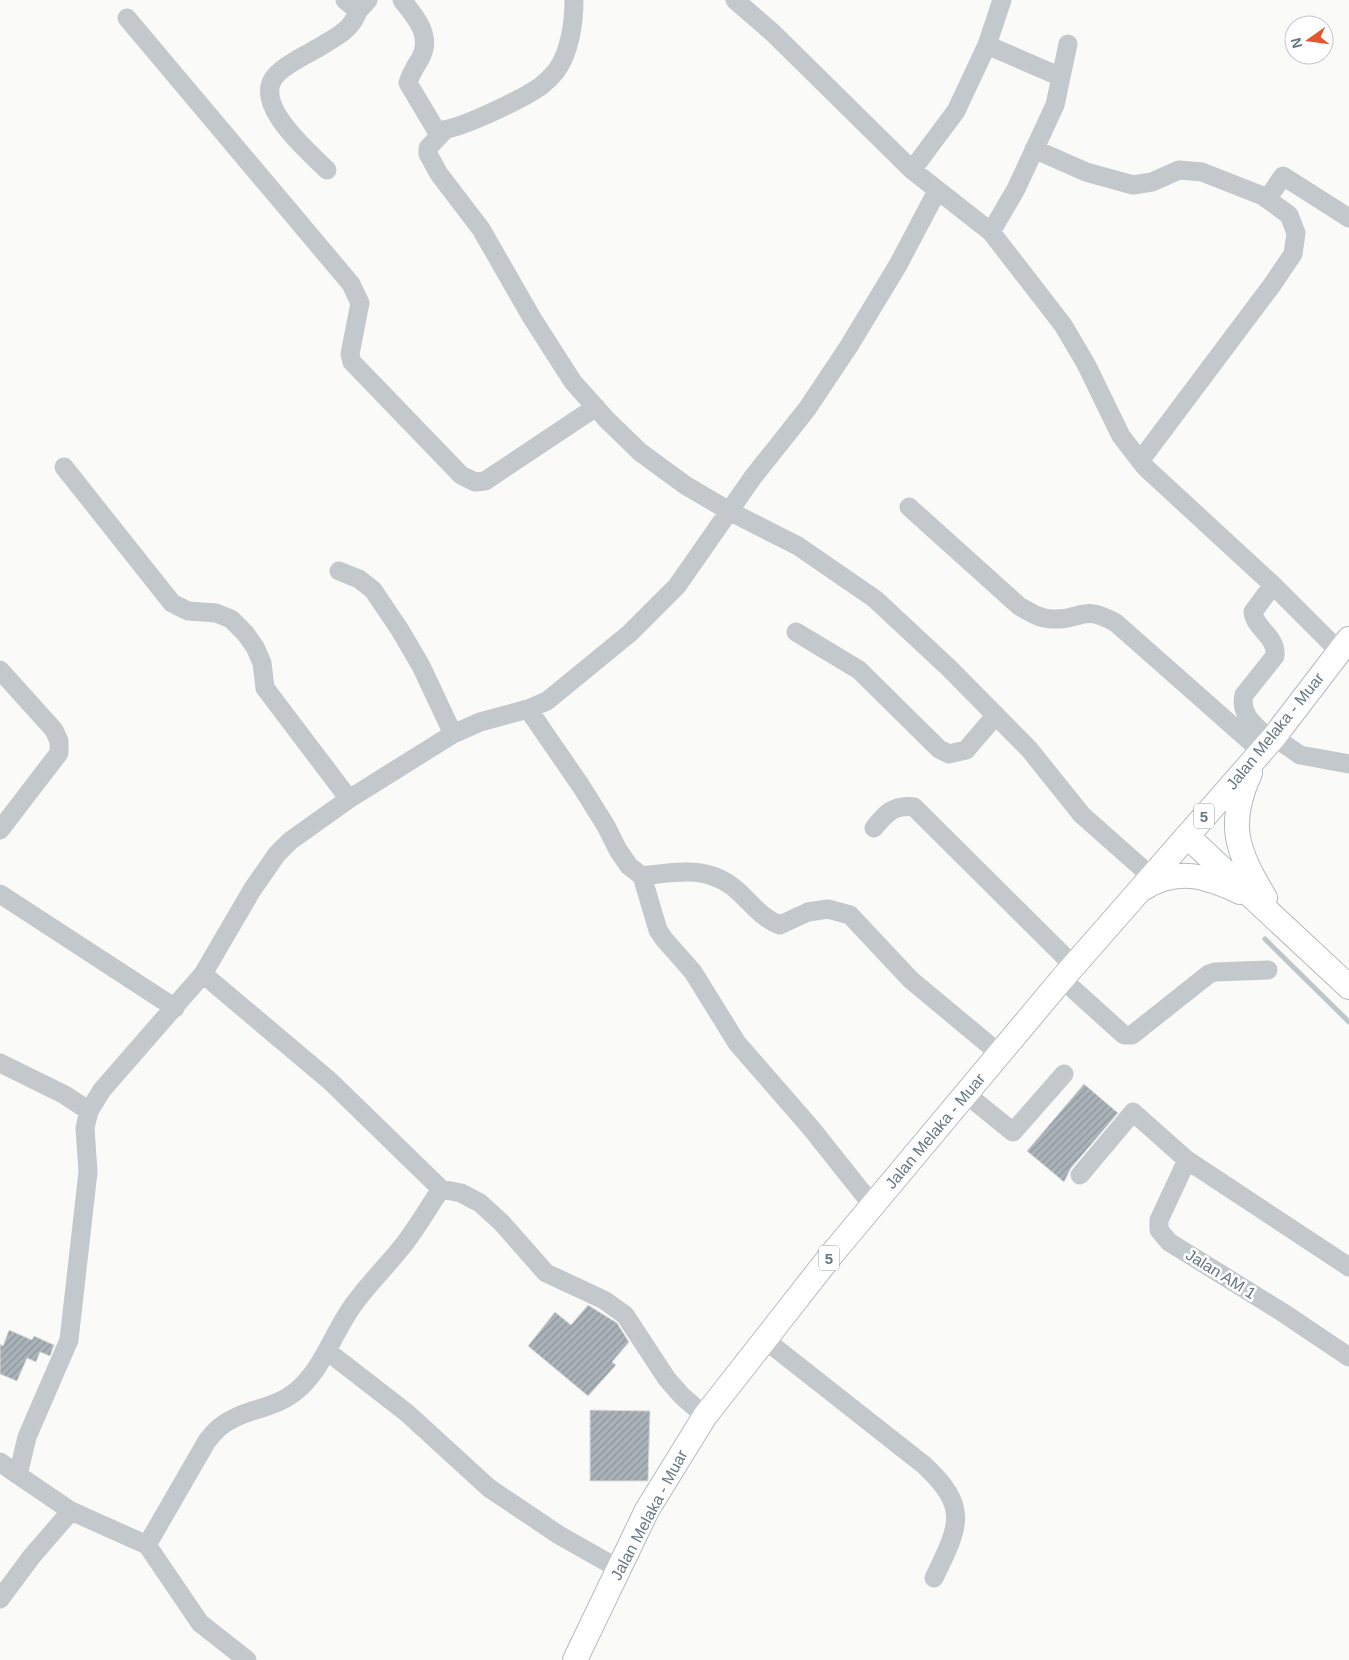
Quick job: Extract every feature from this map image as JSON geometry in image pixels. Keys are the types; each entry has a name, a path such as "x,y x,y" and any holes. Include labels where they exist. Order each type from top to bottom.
{"main road":[{"name":"Jalan Melaka - Muar","path":"575,1660 654,1498 705,1416 764,1339 873,1206 1068,973 1266,746 1344,645"},
{"path":"1266,746 1241,793 1236,815 1238,842 1246,867 1278,921"},
{"path":"1187,836 1349,987"},
{"path":"1145,884 1172,876 1196,876 1220,882 1253,897"}],"street":[{"path":"402,0 424,31 425,45 421,58 413,68 408,83 436,130 443,132"},
{"path":"574,0 574,16 565,53 557,70 542,86 478,118 443,132 428,148 428,154 439,174 481,229 532,318 573,382 640,452 685,485 729,511 798,546 875,598 1029,749 1082,815 1145,884"},
{"path":"735,0 773,33 912,170 991,232 1063,325 1086,364 1121,436 1140,460 1273,585 1344,645"},
{"path":"912,170 956,111 986,44 1002,0"},
{"path":"327,170 275,113 269,98 269,85 277,74 291,64 342,34 355,19 357,4"},
{"path":"127,18 352,284 360,303 350,354 352,362 462,475 474,482 485,481 596,408"},
{"path":"986,44 1061,77"},
{"path":"991,232 1016,189 1055,105 1068,44"},
{"path":"1034,149 1086,172 1133,185 1152,182 1179,170 1202,172 1267,199 1289,215 1296,233 1293,254 1272,285 1140,460"},
{"path":"1267,199 1283,176 1349,218"},
{"path":"18,1475 27,1437 69,1340 73,1321 88,1172 85,1128 89,1111 102,1090 203,974 252,890 278,854 290,841 349,799 453,734 480,722 528,710 547,701 630,633 677,586 753,477 807,409 898,265 937,191"},
{"path":"64,467 172,603 188,611 216,613 231,619 245,633 255,647 262,663 265,688 349,799"},
{"path":"909,507 1019,606 1038,616 1053,620 1085,612 1101,614 1116,623 1266,746 1300,755 1349,764"},
{"path":"339,571 358,579 373,590 400,630 420,666 453,734"},
{"path":"1246,728 1242,703 1244,695 1271,662 1275,650 1273,642 1253,612 1273,585"},
{"path":"796,632 859,670 939,749 949,754 966,750 996,715"},
{"path":"0,670 54,730 59,740 59,753 0,830"},
{"path":"528,710 581,786 606,826 618,850 629,866 642,876 658,930 664,939 693,972 737,1043 811,1128 873,1206"},
{"path":"874,828 887,812 904,806 914,807 1124,1035 1132,1035 1209,974 1214,972 1268,970"},
{"path":"642,876 687,871 702,872 728,881 768,921 780,925 808,912 828,909 850,915 911,980 1000,1054"},
{"path":"0,894 175,1008"},
{"path":"203,974 330,1081 441,1189 461,1193 480,1203 501,1222 546,1273 604,1300 625,1316 666,1379 705,1416"},
{"path":"0,1062 65,1095 89,1111"},
{"path":"966,1094 1013,1132 1064,1074"},
{"path":"1080,1175 1133,1112 1187,1160 1349,1267"},
{"name":"Jalan AM 1","path":"1187,1160 1159,1220 1159,1230 1169,1242 1282,1312 1349,1357"},
{"path":"147,1545 207,1441 220,1426 234,1418 275,1405 296,1392 312,1375 354,1303 405,1244 441,1189"},
{"path":"764,1339 924,1465 943,1483 954,1502 956,1523 950,1544 934,1578"},
{"path":"327,1352 407,1414 489,1488 558,1535 619,1569"},
{"path":"0,1462 71,1511 147,1545 200,1623 247,1660"},
{"path":"0,1599 32,1556 71,1511"}],"building":[{"path":"1084,1084 1118,1113 1071,1168 1064,1182 1027,1151"},
{"path":"588,1305 617,1323 629,1342 612,1362 616,1365 588,1396 528,1346 555,1312 571,1325"},
{"path":"9,1330 32,1340 34,1336 54,1345 50,1356 40,1352 36,1362 27,1358 17,1381 0,1374 0,1344 3,1346"},
{"path":"590,1410 650,1411 648,1481 590,1481"}],"waterway":[{"path":"1265,939 1349,1022"}]}
